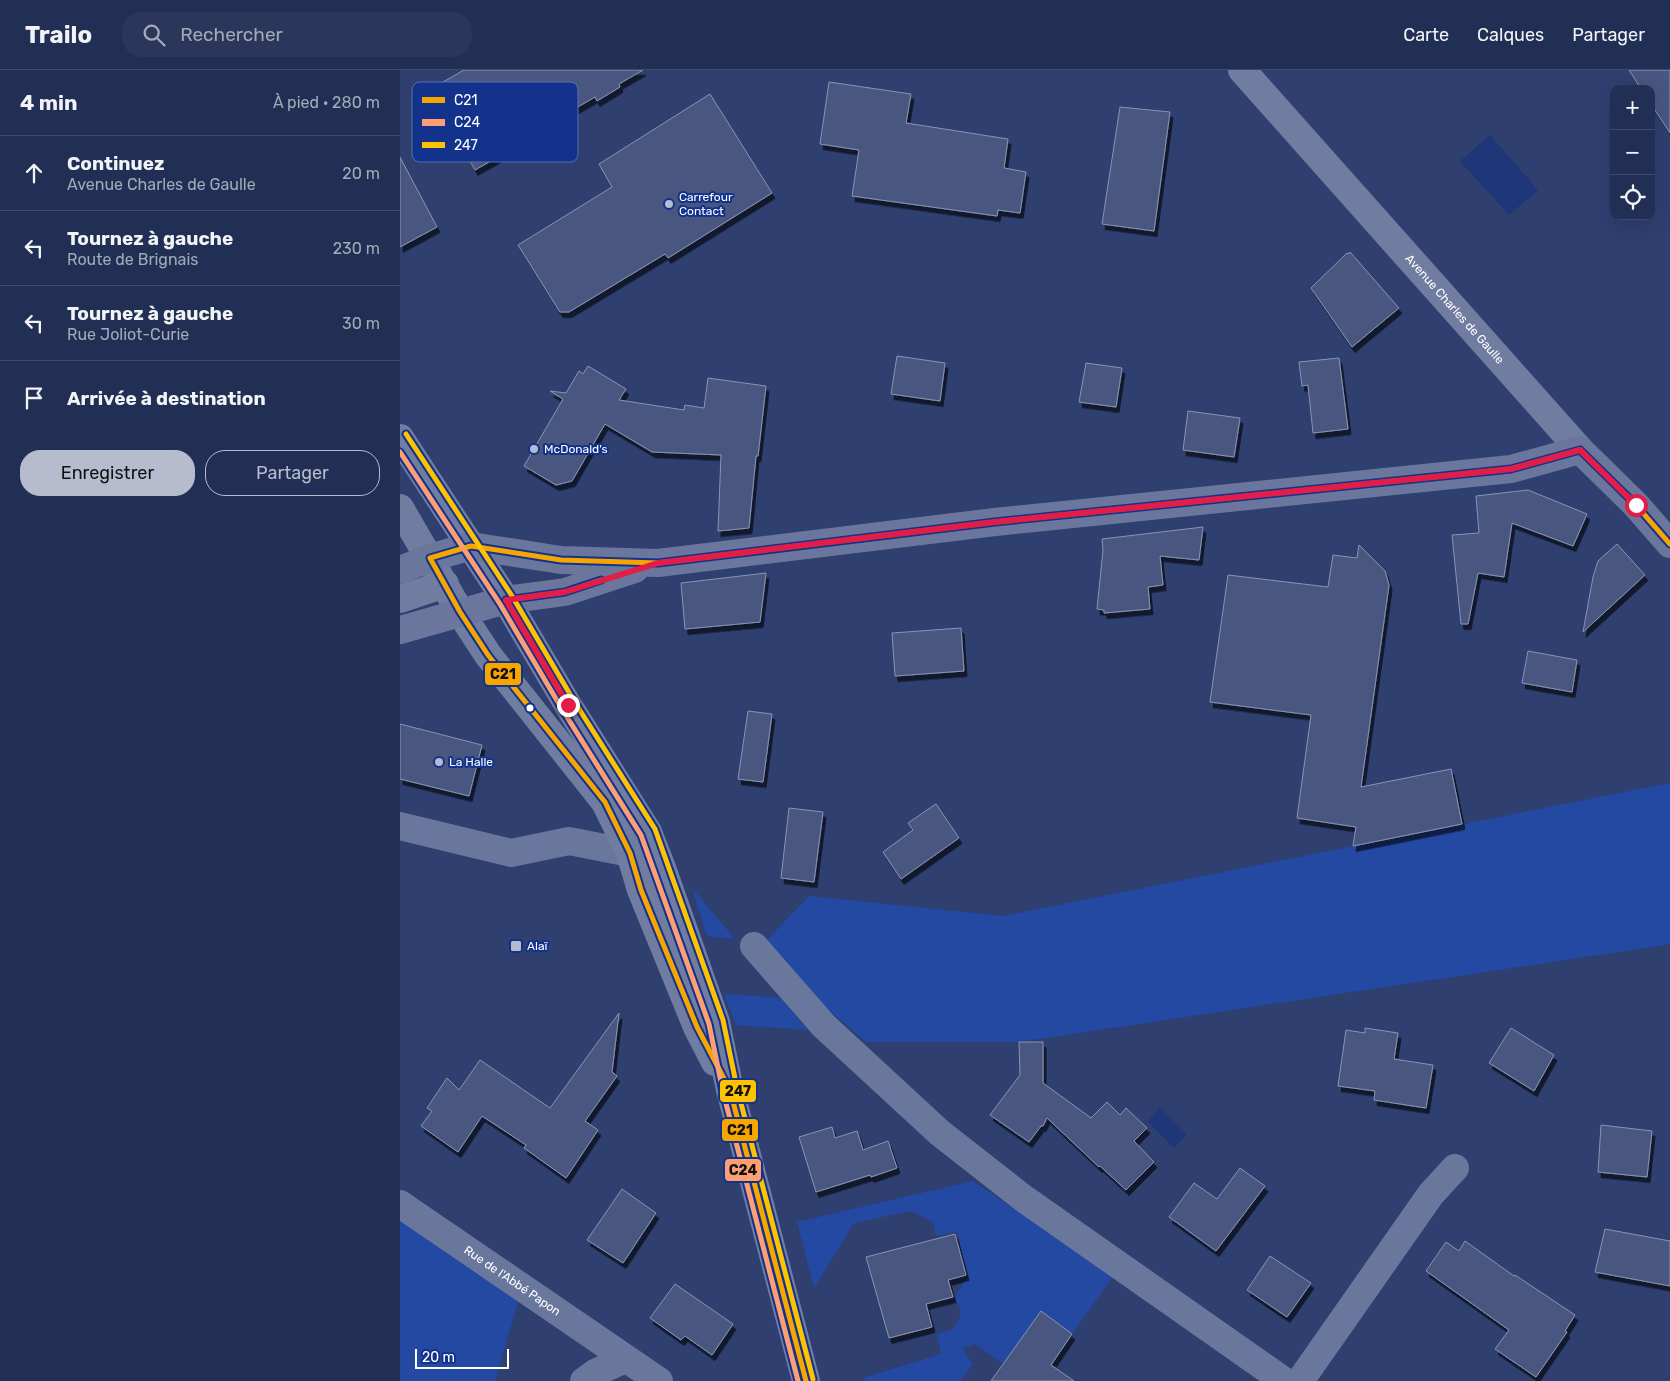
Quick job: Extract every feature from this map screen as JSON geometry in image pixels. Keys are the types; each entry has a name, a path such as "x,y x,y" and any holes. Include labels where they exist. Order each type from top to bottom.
{"main road":[{"name":"Avenue Charles de Gaulle","path":"1242,70 1580,450 1636,505 1670,544"},
{"path":"400,438 506,600 572,712 648,832 716,1022 730,1090 806,1381"},
{"path":"400,570 430,558 471,546 561,560 658,563 995,522 1511,469 1580,450"},
{"path":"400,508 460,612 488,655 605,802 630,853 641,890 694,1020 730,1090"},
{"path":"400,599 445,584 471,546"},
{"path":"400,630 506,600 565,592 658,563"}],"street":[{"path":"400,826 511,853 569,841 630,853"},
{"path":"754,946 824,1026 940,1134 1023,1198 1284,1381"},
{"path":"1300,1381 1431,1194 1455,1168"},
{"name":"Rue de l'Abbé Papon","path":"400,1204 659,1381"},
{"path":"584,1381 595,1373 625,1359"}],"shaded area":[{"path":"1490,135 1538,190 1509,215 1460,161"},
{"path":"1670,783 1670,944 1666,945 1019,1042 866,1042 819,1002 765,942 809,896 1003,916"},
{"path":"692,888 735,939 707,936"},
{"path":"724,994 780,998 808,1030 736,1025"},
{"path":"1160,1107 1187,1134 1174,1148 1147,1121"},
{"path":"973,1181 1113,1276 1072,1334 1044,1313 1003,1364 975,1344 962,1348 973,1364 960,1381 864,1381 863,1378 941,1354 937,1334 953,1329 958,1321 960,1310 954,1298 968,1276 957,1232 936,1236 933,1222 911,1211 854,1223 814,1288 797,1222"},
{"path":"400,1218 519,1298 495,1381 400,1381"}],"building":[{"path":"464,70 643,70 619,84 620,87 597,101 595,97 578,107 578,82 443,82"},
{"path":"1629,70 1670,70 1670,133 1655,110 1655,85 1638,85"},
{"path":"829,82 911,94 906,123 1008,139 1004,168 1026,172 1020,213 998,210 997,216 852,196 859,150 820,144"},
{"name":"Carrefour Contact","path":"710,94 772,193 668,258 665,254 569,312 560,312 518,245 612,187 599,164"},
{"path":"1120,107 1170,112 1154,231 1102,224"},
{"path":"400,157 437,227 400,247"},
{"path":"470,162 489,162 475,170"},
{"path":"1350,252 1399,308 1352,347 1311,288"},
{"path":"897,356 945,363 940,401 891,394"},
{"path":"1339,358 1348,429 1313,433 1308,385 1302,386 1299,362"},
{"path":"1086,363 1122,368 1116,407 1079,402"},
{"path":"588,366 626,389 619,400 684,410 685,405 704,408 708,378 766,386 758,456 756,456 749,528 718,531 721,455 652,452 605,424 572,481 556,485 524,466 563,399 550,391 566,393 579,371 583,374"},
{"path":"1188,411 1240,418 1234,457 1183,450"},
{"path":"1528,490 1587,514 1573,546 1512,523 1504,577 1478,573 1468,624 1461,624 1452,535 1479,533 1476,496"},
{"path":"1203,527 1199,560 1160,556 1163,585 1148,587 1150,609 1104,613 1104,610 1097,609 1103,550 1102,539"},
{"path":"1617,544 1645,575 1583,632 1593,577 1598,561"},
{"path":"1359,545 1385,571 1389,585 1361,787 1451,769 1462,824 1353,846 1356,827 1297,818 1311,715 1210,702 1228,575 1328,587 1333,555 1357,558"},
{"path":"766,573 760,622 685,629 681,583"},
{"path":"961,628 964,671 895,676 892,633"},
{"path":"1528,651 1577,660 1572,692 1522,683"},
{"path":"748,711 772,714 763,782 738,779"},
{"name":"La Halle","path":"400,724 482,745 469,796 400,779"},
{"path":"936,804 959,838 901,879 883,852 913,830 908,823"},
{"path":"789,808 823,812 814,882 781,878"},
{"path":"619,1013 612,1072 617,1076 585,1121 598,1130 566,1178 524,1148 526,1145 482,1116 458,1152 421,1126 432,1111 427,1108 447,1078 459,1090 480,1060 550,1108"},
{"path":"1365,1028 1398,1033 1394,1059 1433,1065 1426,1108 1374,1100 1375,1091 1338,1086 1346,1030 1365,1033"},
{"path":"1511,1028 1554,1055 1534,1091 1489,1063"},
{"path":"1019,1042 1043,1042 1043,1083 1091,1118 1107,1102 1120,1115 1126,1108 1147,1128 1134,1141 1154,1162 1126,1190 1047,1118 1043,1126 1041,1126 1029,1142 990,1115 1020,1075"},
{"path":"1601,1125 1652,1131 1647,1177 1598,1172"},
{"path":"832,1127 835,1138 857,1131 863,1150 888,1141 897,1168 816,1192 799,1137"},
{"path":"1240,1168 1265,1186 1216,1251 1169,1217 1194,1183 1217,1199"},
{"path":"622,1189 656,1213 623,1263 587,1240"},
{"path":"1605,1229 1670,1241 1670,1286 1595,1272"},
{"path":"955,1234 966,1275 948,1280 953,1297 926,1304 932,1327 889,1338 866,1257"},
{"path":"1465,1241 1514,1276 1575,1315 1565,1331 1567,1332 1536,1377 1495,1349 1509,1330 1426,1271 1446,1242 1459,1251"},
{"path":"1270,1256 1311,1283 1287,1317 1247,1290"},
{"path":"675,1284 733,1324 712,1355 685,1336 681,1340 650,1318"},
{"path":"1041,1311 1072,1334 1051,1365 1074,1381 991,1381"}],"transit line":[{"name":"247","path":"406,434 512,596 574,701 655,829 723,1020 737,1088 813,1379"},
{"name":"C21","path":"1580,450 1636,505 1670,544"},
{"name":"C21","path":"806,1381 730,1090 697,1027 641,890 630,853 605,802 488,655 460,612 430,558 471,546 561,560 658,563 995,522 1511,469 1580,450"},
{"name":"C24","path":"400,452 500,604 562,709 641,835 709,1024 723,1092 798,1381"},
{"name":"C21","path":"550,675 506,600 565,592 601,580"}],"place":[{"name":"Carrefour Contact","path":"669,204"},
{"name":"McDonald's","path":"534,449"},
{"name":"La Halle","path":"439,762"},
{"name":"Alaï","path":"516,946"}],"route":[{"path":"568,705 506,600 549,596 658,563 995,522 1511,469 1580,450 1636,505"}]}
